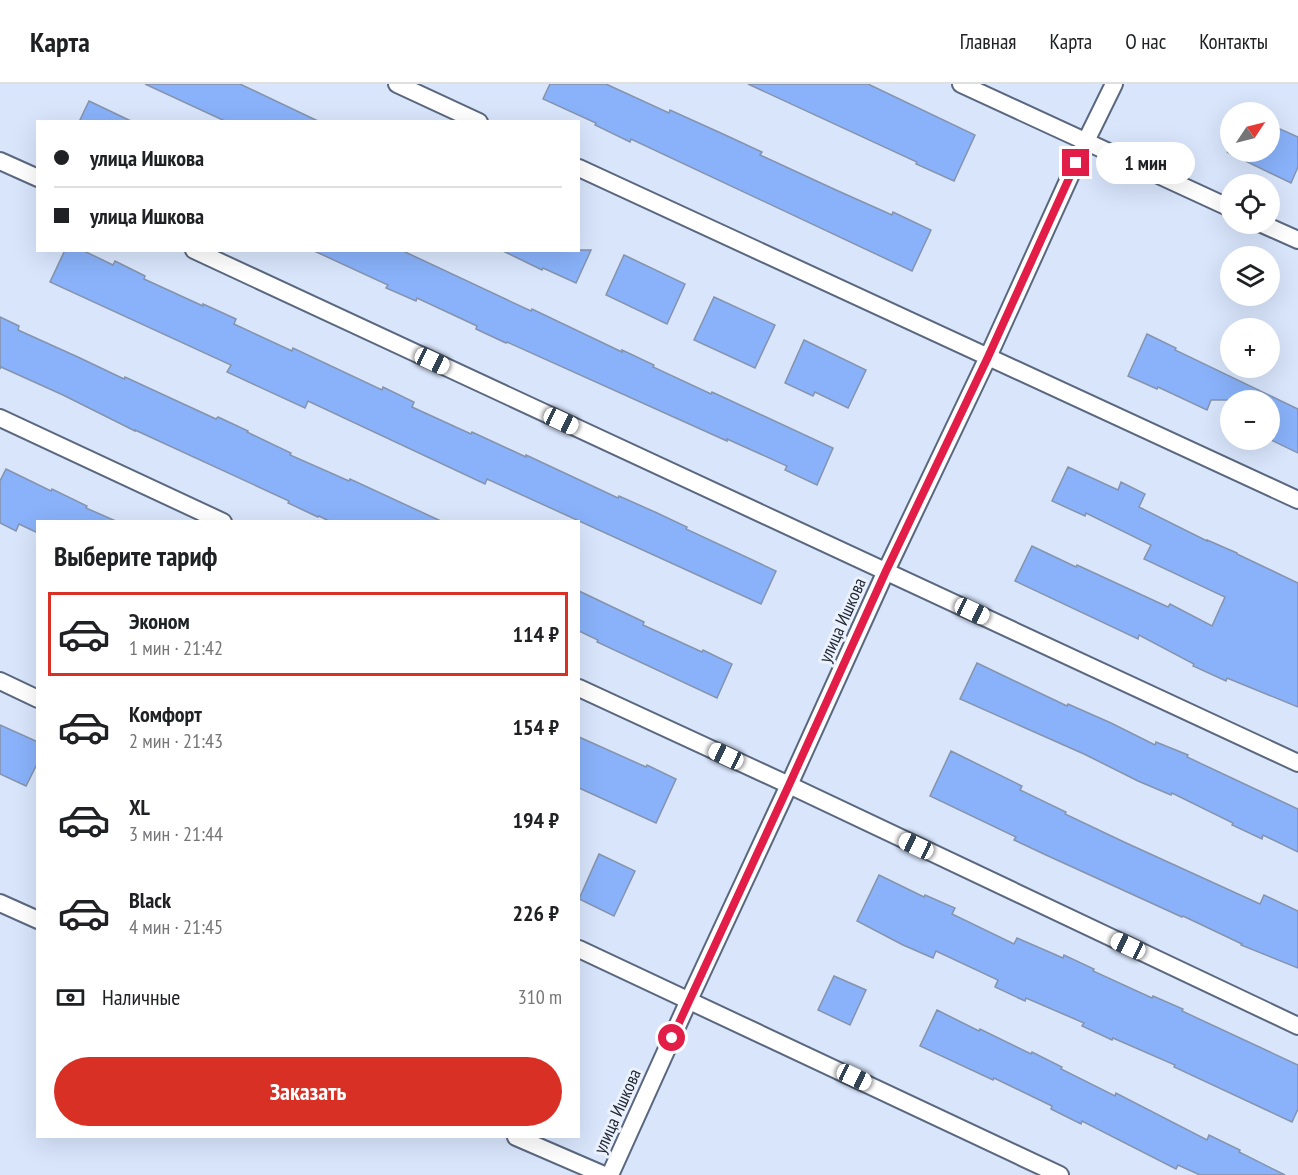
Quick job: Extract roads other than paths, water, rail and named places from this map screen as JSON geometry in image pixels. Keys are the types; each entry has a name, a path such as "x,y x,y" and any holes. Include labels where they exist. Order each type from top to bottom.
{"street":[{"path":"397,84 474,120"},
{"path":"961,84 1220,203"},
{"name":"улица Ишкова","path":"610,1175 886,571 1114,84"},
{"path":"0,161 36,177"},
{"path":"580,168 1298,500"},
{"path":"1280,232 1298,240"},
{"path":"198,252 1298,763"},
{"path":"0,418 219,520"},
{"path":"0,681 36,698"},
{"path":"580,687 1298,1026"},
{"path":"0,903 36,919"},
{"path":"580,949 1060,1175"},
{"path":"518,1138 604,1175"}]}
